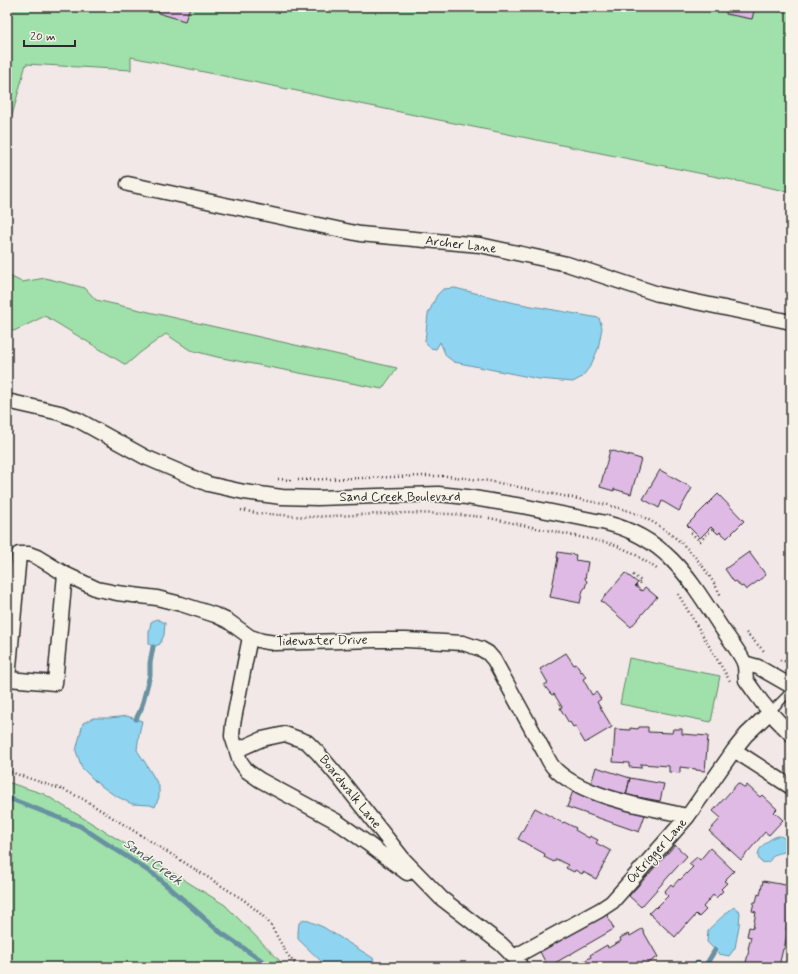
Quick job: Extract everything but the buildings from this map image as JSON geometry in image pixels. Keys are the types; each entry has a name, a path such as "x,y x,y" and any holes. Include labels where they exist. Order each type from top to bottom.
{"street":[{"name":"Archer Lane","path":"128,184 360,234 480,245 567,264 658,294 791,322"},
{"name":"Sand Creek Boulevard","path":"7,401 60,412 78,420 145,457 208,484 244,492 282,497 317,498 438,494 467,497 522,506 613,525 645,538 676,564 693,584 744,663 747,681 760,701 791,734"},
{"name":"Tidewater Drive","path":"65,574 55,683 8,678 19,554 29,554 97,590 117,594 157,598 181,604 215,615 228,621 250,637 262,641 275,643 406,640 463,643 481,648 494,660 547,757 562,775 594,792 629,803 688,816"},
{"name":"Boardwalk Lane","path":"250,637 232,736 240,761 247,771 260,780 336,821 367,842 501,944 518,962"},
{"path":"744,663 758,667 791,686"},
{"name":"Outrigger Lane","path":"518,962 612,902 688,816 746,735 770,712"},
{"name":"Boardwalk Lane","path":"237,750 262,739 285,734 307,742 318,753 404,860 441,898"},
{"path":"734,750 791,787"}],"lane":[{"path":"770,712 791,691"}],"path":[{"path":"241,510 256,513 307,517 406,513 451,514 485,517 613,544 633,553 651,564 662,574"},
{"path":"691,533 700,541 713,529"},
{"path":"633,575 641,581 636,587"},
{"path":"677,592 732,684"},
{"path":"7,771 64,790 83,799 244,900 259,912 270,924 287,954 298,967"}],"green space":[{"path":"7,7 791,7 791,192 131,57 131,70 26,64 7,134"},
{"path":"7,275 22,282 45,278 85,288 96,300 397,368 382,389 217,357 190,350 166,334 126,365 45,316 14,331 7,328"},
{"path":"629,658 720,676 711,722 620,704"},
{"path":"7,782 44,794 225,905 286,967 7,967"}],"water":[{"path":"455,288 515,303 599,318 602,328 598,349 591,365 582,377 573,382 539,379 454,362 446,356 440,342 436,349 430,348 425,341 428,314 437,295 443,289"},
{"path":"157,619 165,623 164,635 160,644 153,647 149,644 149,632 151,622"},
{"path":"127,716 142,721 137,750 159,786 159,797 155,807 150,805 132,804 114,795 97,783 82,768 76,751 83,723 93,718"},
{"path":"778,836 786,839 788,844 787,849 783,852 777,853 765,863 761,862 758,858 758,854 762,846 774,837"},
{"path":"734,907 740,912 735,948 729,956 719,954 707,942 708,930"},
{"path":"304,919 323,927 373,958 376,967 327,967 298,939 299,923"},
{"path":"698,961 706,965 706,967 686,967"}],"waterway":[{"path":"136,719 141,709 150,675 150,663 153,647"},
{"name":"Sand Creek","path":"7,799 11,799 80,826 156,876 220,932 271,967"},
{"path":"706,965 715,950"}]}
